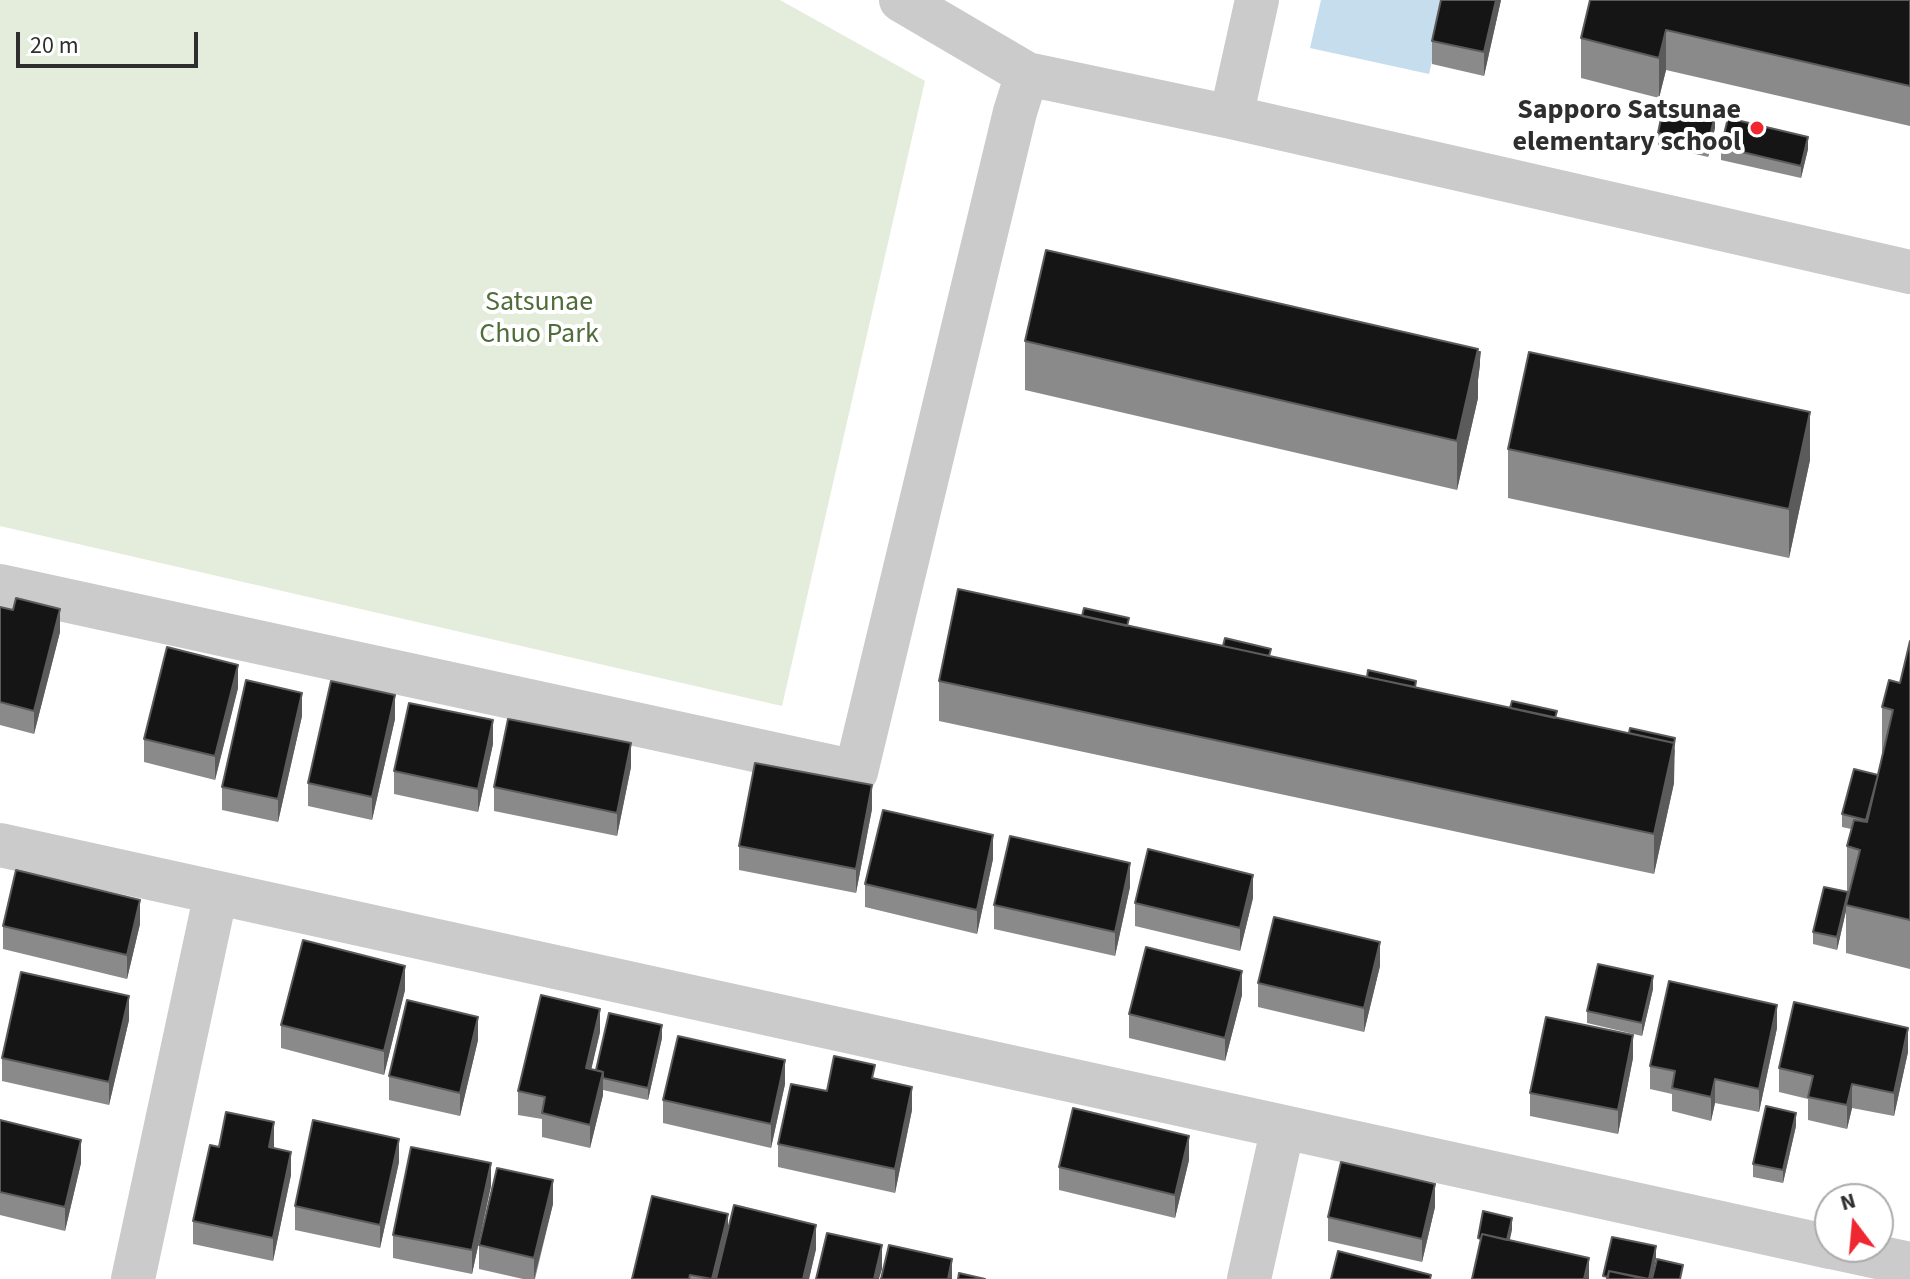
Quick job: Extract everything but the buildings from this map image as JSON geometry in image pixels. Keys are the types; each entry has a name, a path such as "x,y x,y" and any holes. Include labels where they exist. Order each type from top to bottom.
{"street":[{"path":"901,0 1027,74 1231,117 1910,272"},
{"path":"1231,117 1257,0"},
{"path":"0,586 856,772 1027,74"},
{"path":"0,845 1814,1243"},
{"path":"133,1279 216,893"},
{"path":"1249,1279 1283,1127"}],"green space":[{"name":"Satsunae Chuo Park","path":"0,0 780,0 925,81 782,706 0,526"}],"water":[{"path":"1321,0 1446,0 1429,74 1310,48"}],"place":[{"name":"Sapporo Satsunae elementary school","path":"1757,128"}]}
